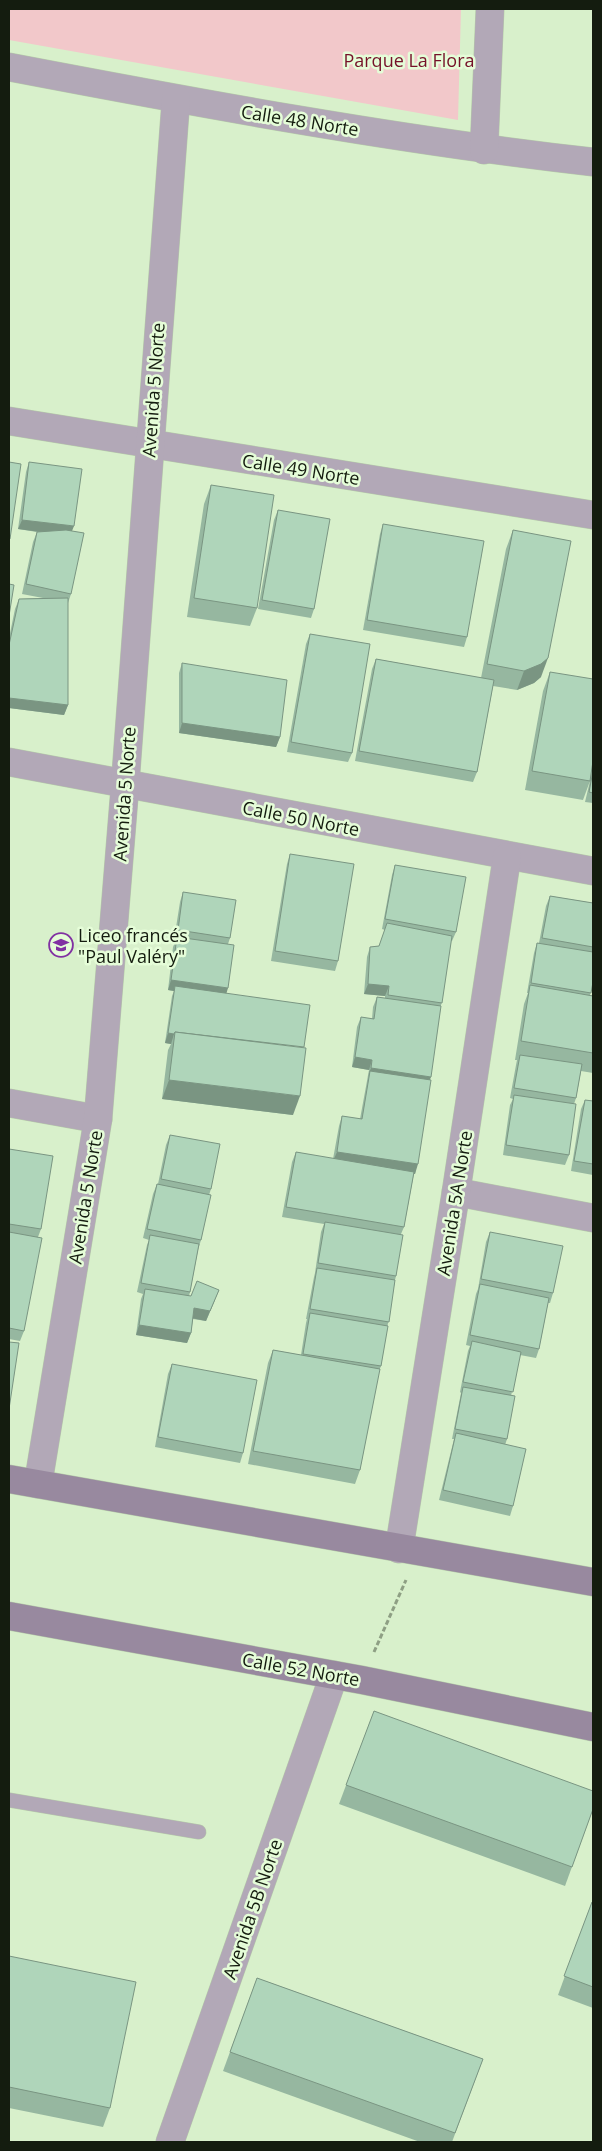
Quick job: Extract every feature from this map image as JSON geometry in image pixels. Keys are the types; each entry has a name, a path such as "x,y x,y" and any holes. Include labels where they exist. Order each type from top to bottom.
{"main road":[{"path":"9,1479 593,1582"},
{"name":"Calle 52 Norte","path":"9,1616 362,1680 593,1727"}],"street":[{"path":"484,150 490,9"},
{"name":"Calle 48 Norte","path":"9,67 176,99 484,150 593,162"},
{"name":"Avenida 5 Norte","path":"38,1484 98,1119 125,786 176,99"},
{"name":"Calle 49 Norte","path":"9,421 593,515"},
{"name":"Calle 50 Norte","path":"9,762 125,786 593,872"},
{"name":"Avenida 5A Norte","path":"409,1551 456,1192 507,857"},
{"path":"9,1103 98,1119"},
{"path":"456,1192 593,1218"},
{"name":"Avenida 5B Norte","path":"170,2142 334,1675"}],"lane":[{"path":"9,1800 199,1832"}],"path":[{"path":"362,1680 409,1551"}],"green space":[{"name":"Parque La Flora","path":"9,9 461,9 458,120 9,40"}],"building":[{"path":"9,462 21,464 10,539 9,539"},
{"path":"29,462 82,469 74,526 22,520"},
{"path":"211,485 274,495 257,608 194,598"},
{"path":"278,510 330,519 314,609 262,600"},
{"path":"383,524 484,541 467,637 367,620"},
{"path":"66,530 84,533 71,594 26,584 37,532"},
{"path":"513,530 571,541 548,658 541,664 524,671 487,664"},
{"path":"9,584 14,585 9,616"},
{"path":"68,598 68,705 9,698 9,645 19,599"},
{"path":"310,634 370,644 352,753 291,742"},
{"path":"376,659 494,680 477,772 359,751"},
{"path":"182,663 287,680 280,737 182,723"},
{"path":"550,672 593,679 593,761 590,781 532,771"},
{"path":"593,771 593,793 589,792"},
{"path":"290,854 354,864 338,961 275,951"},
{"path":"395,865 466,877 456,932 385,919"},
{"path":"183,892 236,900 230,938 178,930"},
{"path":"550,896 593,903 593,947 542,938"},
{"path":"387,923 452,936 442,1003 388,995 389,986 368,984 370,947 379,946"},
{"path":"177,937 234,945 228,988 171,980"},
{"path":"537,943 593,952 591,993 531,983"},
{"path":"530,985 593,996 593,1053 521,1041"},
{"path":"175,986 310,1005 304,1047 175,1032 174,1034 168,1033"},
{"path":"377,997 441,1006 431,1077 371,1068 372,1060 355,1057 361,1017 374,1019"},
{"path":"175,1032 306,1048 300,1096 169,1080"},
{"path":"520,1055 582,1064 576,1098 514,1088"},
{"path":"370,1071 431,1080 418,1164 337,1152 342,1116 362,1119"},
{"path":"514,1095 576,1104 569,1155 506,1145"},
{"path":"585,1100 593,1101 593,1164 574,1161"},
{"path":"170,1135 220,1144 211,1189 161,1179"},
{"path":"9,1149 53,1156 41,1229 9,1224"},
{"path":"296,1152 414,1172 404,1227 286,1207"},
{"path":"157,1184 211,1195 201,1240 147,1229"},
{"path":"325,1222 403,1235 396,1276 318,1263"},
{"path":"9,1232 42,1238 24,1331 9,1328"},
{"path":"490,1232 563,1246 553,1293 481,1279"},
{"path":"150,1235 199,1244 190,1292 141,1283"},
{"path":"317,1268 395,1280 389,1322 310,1309"},
{"path":"197,1281 219,1290 210,1311 194,1308 191,1333 139,1325 145,1289 191,1296"},
{"path":"480,1284 549,1298 539,1349 470,1335"},
{"path":"310,1313 388,1326 381,1366 303,1354"},
{"path":"472,1341 521,1352 513,1392 463,1382"},
{"path":"9,1342 19,1343 9,1409"},
{"path":"273,1350 380,1369 360,1470 253,1451"},
{"path":"172,1364 257,1380 243,1453 158,1437"},
{"path":"463,1387 515,1396 507,1439 455,1429"},
{"path":"456,1433 526,1449 513,1506 443,1490"},
{"path":"374,1711 593,1791 593,1809 572,1867 346,1785"},
{"path":"593,1903 593,1987 564,1976"},
{"path":"9,1956 136,1982 110,2108 9,2087"},
{"path":"257,1978 483,2059 455,2133 230,2052"}],"place":[{"name":"Liceo francés \"Paul Valéry\"","path":"61,945"}]}
